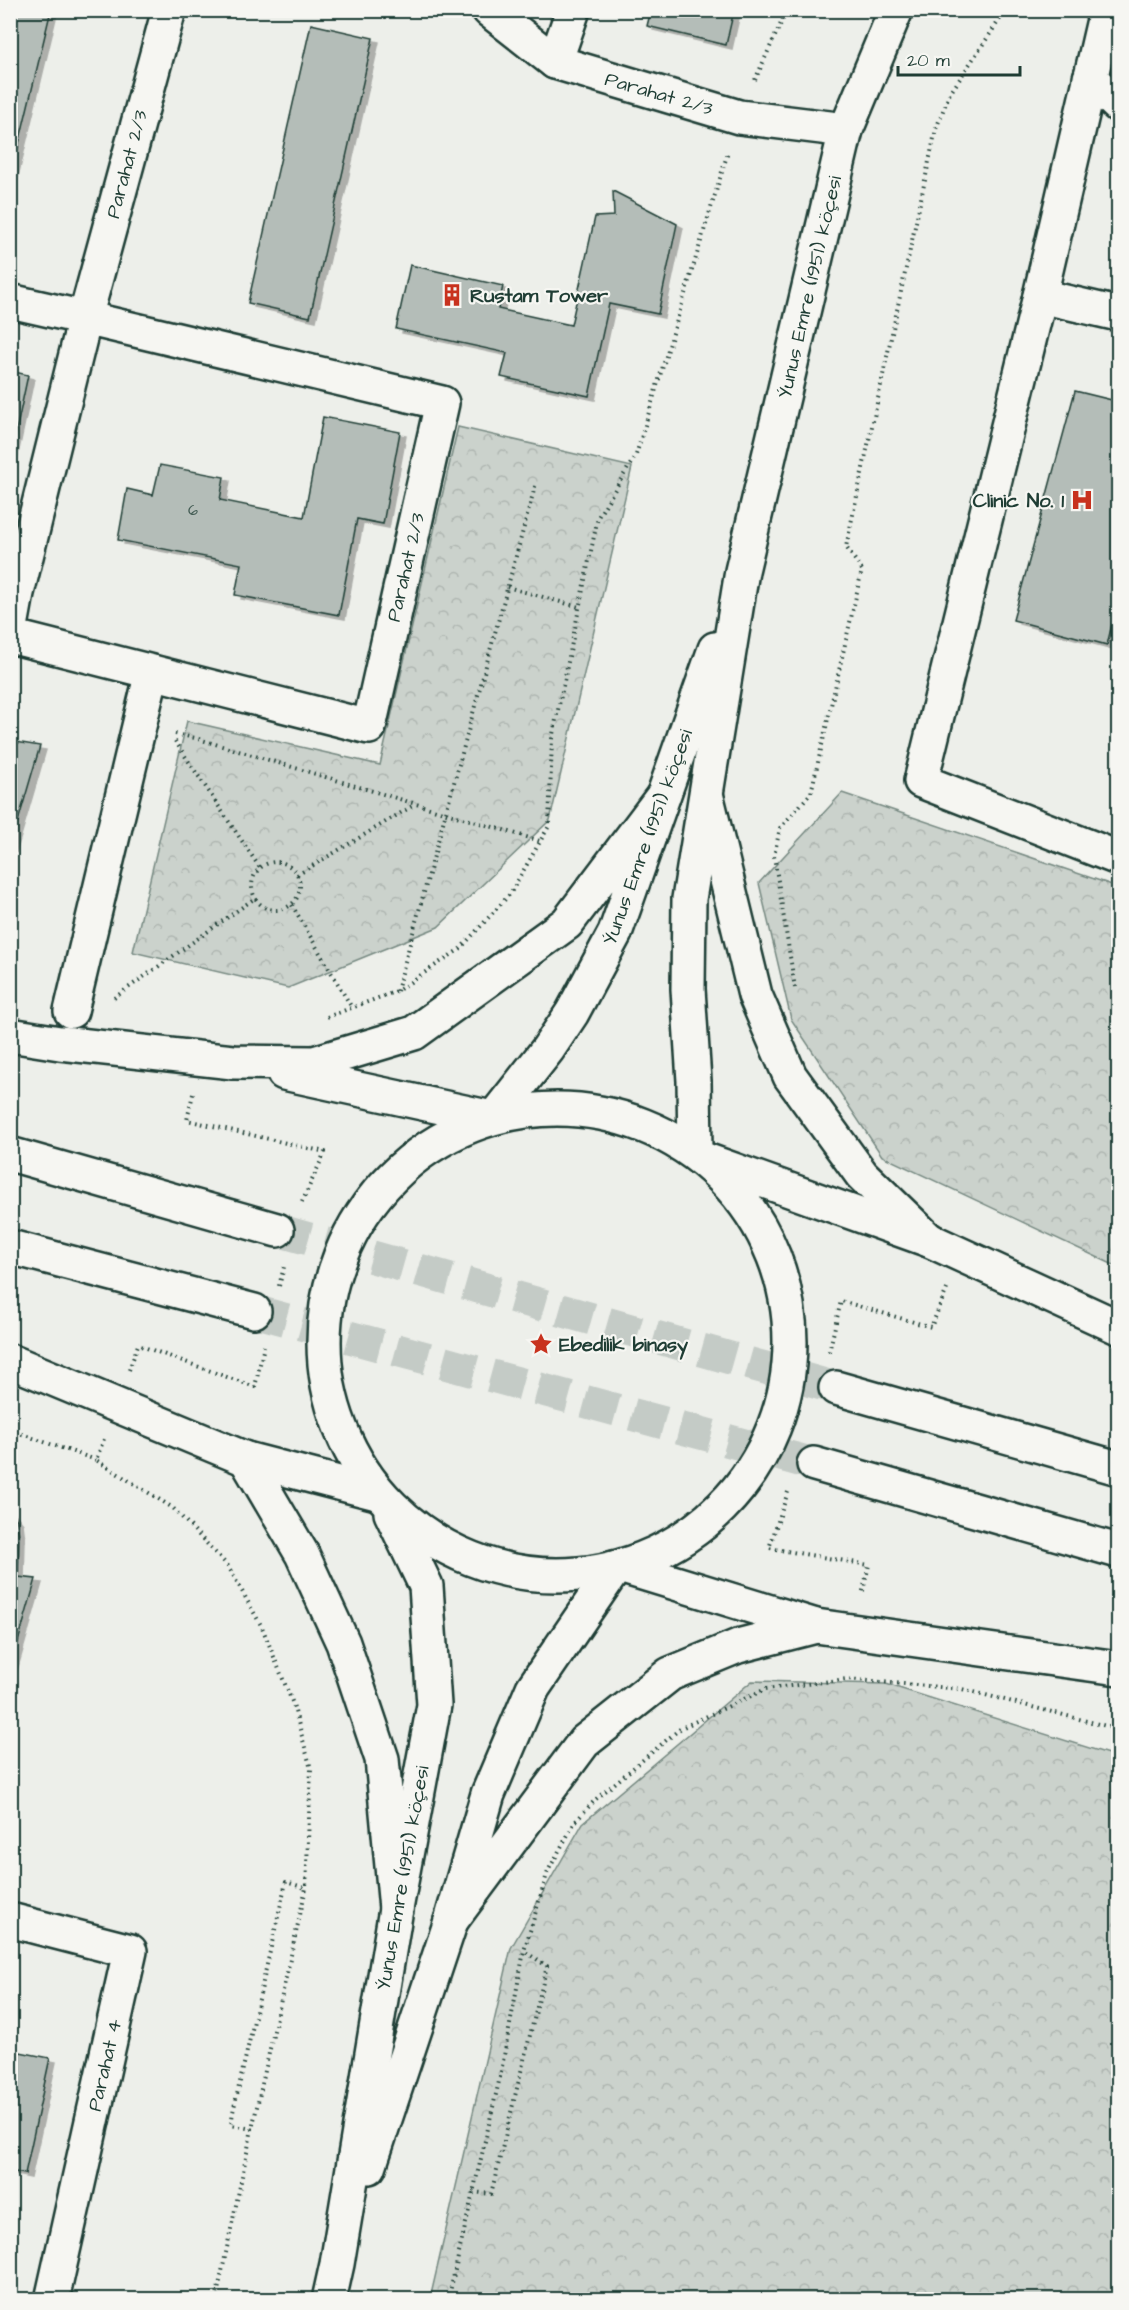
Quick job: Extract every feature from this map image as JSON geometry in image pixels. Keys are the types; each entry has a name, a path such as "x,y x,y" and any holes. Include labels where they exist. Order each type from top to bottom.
{"street":[{"name":"Parahat 2/3","path":"10,300 85,318 442,403 369,727 10,634 17,593 85,318 169,10"},
{"name":"Parahat 2/3","path":"489,10 555,62 739,117 846,130"},
{"path":"555,62 573,10"},
{"name":"Ýunus Emre (1951) köçesi","path":"699,1156 688,989 689,899 742,571 846,130 896,10"},
{"path":"1110,15 1090,78 1040,296 921,781 1119,858"},
{"path":"1090,78 1119,105"},
{"path":"1040,296 1119,314"},
{"name":"Ýunus Emre (1951) köçesi","path":"492,1117 548,1049 572,1012 615,933 742,571"},
{"path":"71,1011 152,672"},
{"path":"10,1035 60,1043 233,1062 314,1063 414,1033 567,922 663,796"},
{"path":"707,798 755,995 790,1076 862,1175 929,1240"},
{"path":"233,1062 492,1117"},
{"path":"536,1108 585,1109 633,1119 668,1135 699,1156 750,1209 781,1275 790,1348 777,1420 742,1484 689,1535 619,1568 570,1576 515,1573 464,1557 417,1530 381,1497 338,1427 322,1352 332,1275 365,1207 419,1152 492,1117 536,1108"},
{"path":"10,1155 277,1230"},
{"path":"699,1156 929,1240 1119,1327"},
{"path":"10,1247 254,1311"},
{"path":"10,1361 246,1459 381,1497"},
{"path":"836,1388 1119,1468"},
{"path":"246,1459 302,1554 343,1643 382,1760 396,1909"},
{"path":"814,1464 1119,1551"},
{"name":"Ýunus Emre (1951) köçesi","path":"337,2264 396,1909 434,1705 426,1586 381,1497"},
{"path":"619,1568 816,1626 1119,1668"},
{"name":"Ýunus Emre (1951) köçesi","path":"328,2300 337,2264 451,1921 488,1794 533,1688 619,1568"},
{"path":"451,1921 584,1742 670,1674 738,1646 816,1626"},
{"name":"Parahat 4","path":"10,1920 130,1951 52,2300"}],"path":[{"path":"796,995 774,856 778,837 780,828 811,793 862,570 846,547 936,129 949,95 1006,10"},
{"path":"396,991 536,483"},
{"path":"507,587 579,607"},
{"path":"170,733 260,868"},
{"path":"195,738 540,842"},
{"path":"297,874 414,805"},
{"path":"281,862 291,867 297,874 300,886 298,896 283,910 272,910 262,906 255,898 252,887 254,877 260,868 270,863 281,862"},
{"path":"111,1008 113,999 255,898"},
{"path":"292,904 352,1008"},
{"path":"10,1430 96,1460"},
{"path":"448,2300 500,2077 524,1951 548,1871 575,1822 596,1799 681,1728 766,1689 847,1679 962,1689 1119,1729"},
{"path":"216,2300 306,1888 286,1882 231,2125 252,2129"},
{"path":"473,2192 491,2194 547,1966 524,1951"}],"green space":[{"path":"458,427 632,467 550,820 438,927 288,988 133,952 187,721 380,765"},
{"path":"842,793 1118,887 1118,1267 882,1156 791,1019 759,883"},
{"path":"752,1681 886,1684 1118,1757 1118,2299 430,2299 511,1948 583,1823"}],"building":[{"path":"10,10 51,10 10,181"},
{"path":"651,10 734,10 726,45 647,26"},
{"path":"311,24 373,38 310,317 248,303"},
{"name":"Rustam Tower","path":"613,191 677,224 658,314 609,304 589,396 501,377 507,353 396,329 410,265 503,286 498,309 571,325 595,217 614,216"},
{"path":"10,371 28,375 10,460"},
{"name":"Clinic No. 1","path":"1118,377 1118,599 1107,645 1013,620 1075,391 1112,400"},
{"path":"323,417 400,432 383,524 357,519 339,615 235,595 241,564 118,540 127,489 153,495 160,465 224,477 220,500 304,517"},
{"path":"10,741 40,746 10,849"},
{"path":"10,1511 17,1520 19,1536 18,1577 36,1579 10,1670"},
{"path":"10,2050 50,2058 25,2174 10,2171"}],"tunnel":[{"path":"277,1230 836,1388"},
{"path":"254,1311 814,1464"}],"place":[{"name":"Rustam Tower","path":"452,295"},
{"name":"Clinic No. 1","path":"1082,500"},
{"name":"Ebedilik binasy","path":"541,1344"}]}
